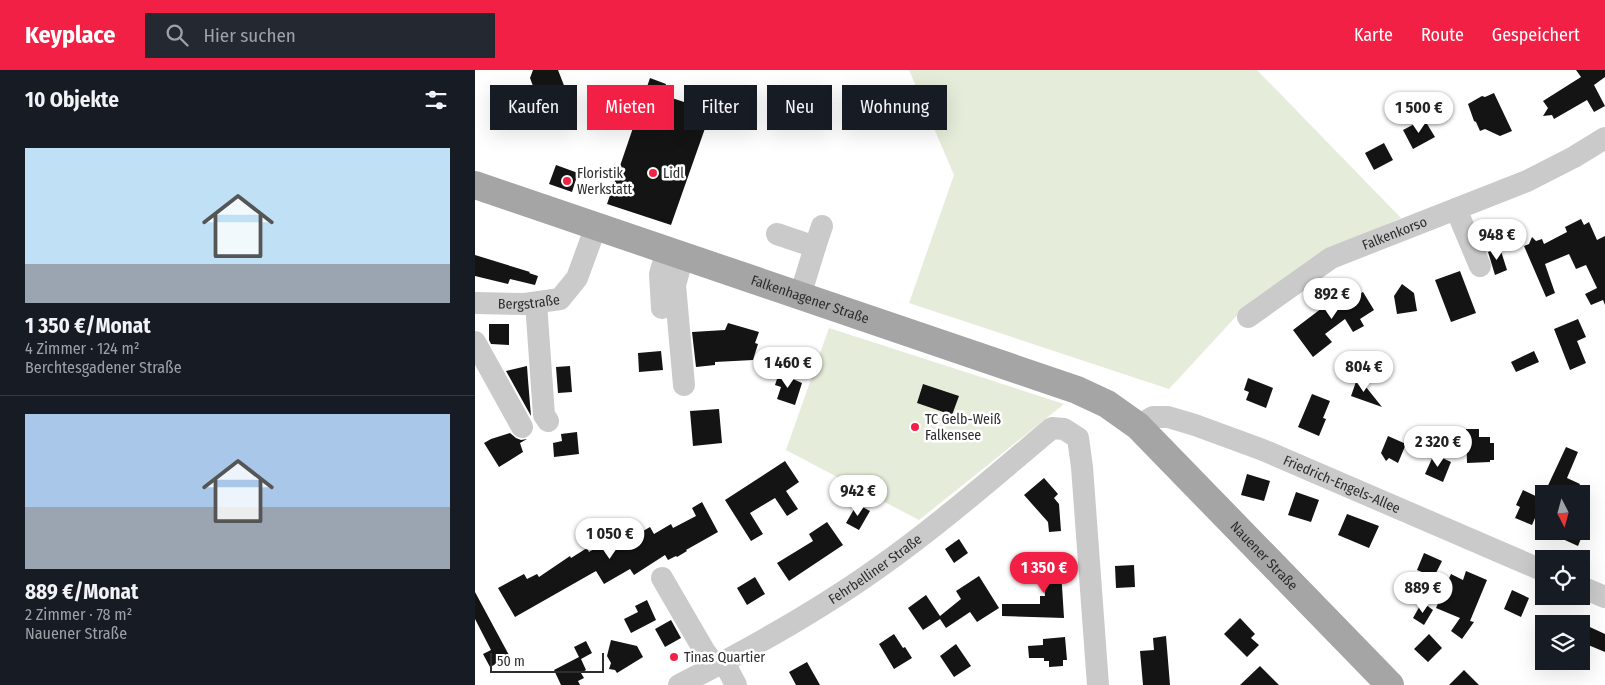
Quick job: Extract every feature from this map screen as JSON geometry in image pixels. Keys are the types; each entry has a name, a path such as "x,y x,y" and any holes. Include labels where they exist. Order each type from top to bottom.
{"main road":[{"name":"Falkenhagener Straße","path":"475,185 1077,390 1107,404 1138,426"},
{"name":"Nauener Straße","path":"1138,426 1390,685"}],"street":[{"name":"Falkenkorso","path":"1248,317 1331,258 1527,181 1575,157 1605,138"},
{"path":"1456,209 1480,266"},
{"name":"Bergstraße","path":"475,303 536,303 560,299 577,278 595,226"},
{"path":"777,234 819,236 800,296"},
{"path":"664,342 660,274 675,253"},
{"path":"675,253 675,286 684,386"},
{"path":"536,303 544,415 548,421"},
{"path":"475,342 522,427"},
{"name":"Friedrich-Engels-Allee","path":"1138,426 1153,417 1168,417 1212,431 1263,450 1535,567"},
{"name":"Fehrbelliner Straße","path":"683,684 799,620 878,568 958,508 1052,428 1064,429 1078,438 1082,466 1098,685"},
{"path":"668,579 736,685"},
{"path":"1590,591 1605,597"}],"green space":[{"path":"909,70 1257,70 1401,218 1324,252 1242,310 1169,389 909,303 954,175 935,130 947,130 947,85 915,85"},
{"name":"TC Gelb-Weiß Falkensee","path":"829,328 1064,404 919,520 786,450"}],"building":[{"path":"533,70 558,70 564,85 533,85 530,78"},
{"path":"1576,70 1605,70 1605,77 1594,85 1605,106 1594,112 1587,100 1554,119 1552,115 1543,116 1548,108 1543,101 1581,77"},
{"name":"Lidl","path":"650,78 666,84 666,85 648,85"},
{"path":"1494,93 1512,131 1500,136 1485,129 1480,131 1468,104 1482,96 1485,97"},
{"name":"Lidl","path":"674,99 684,102 684,130 704,130 671,225 607,204 632,130 674,130"},
{"path":"1424,119 1435,137 1413,149 1403,130"},
{"path":"1384,143 1393,160 1374,170 1365,153"},
{"path":"556,165 578,173 572,192 549,184"},
{"path":"1581,219 1584,225 1589,222 1597,240 1605,236 1605,305 1603,300 1591,305 1585,294 1597,288 1586,265 1576,269 1569,254 1545,264 1555,293 1546,297 1524,246 1529,244 1532,237 1536,241 1542,239 1544,244 1567,232 1565,227"},
{"path":"1500,248 1507,270 1495,275 1488,252"},
{"path":"475,255 538,276 535,285 510,279 508,284 475,276"},
{"path":"1460,271 1476,313 1451,322 1435,280"},
{"path":"1402,284 1414,293 1417,311 1397,314 1394,296"},
{"path":"1331,286 1342,304 1363,292 1374,310 1360,319 1364,326 1353,332 1345,319 1325,334 1332,342 1313,357 1293,330 1326,305 1319,294"},
{"path":"1578,319 1586,337 1577,341 1586,363 1570,370 1554,329"},
{"path":"728,323 759,332 755,343 758,344 753,360 715,362 715,365 696,367 692,332 725,330"},
{"path":"489,324 509,324 509,345 491,344 489,340"},
{"path":"661,351 663,370 639,372 638,353"},
{"path":"1534,351 1539,362 1516,372 1511,362"},
{"path":"758,353 769,357 764,369 754,366"},
{"path":"527,366 528,380 531,416 506,371"},
{"path":"570,366 572,392 558,393 556,367"},
{"path":"779,373 802,383 795,405 777,399 781,387 775,385"},
{"path":"1358,376 1366,387 1382,407 1351,396"},
{"path":"1248,378 1273,388 1266,408 1246,400 1249,392 1244,390"},
{"path":"923,384 959,396 952,415 917,403"},
{"path":"1312,394 1330,401 1323,418 1326,419 1319,436 1298,427"},
{"path":"719,409 722,443 693,446 690,411"},
{"path":"1466,429 1479,429 1479,437 1490,437 1490,443 1494,443 1494,460 1490,460 1490,462 1467,463"},
{"path":"577,432 579,454 554,457 553,443 562,441 561,434"},
{"path":"510,433 521,440 527,439 520,443 523,452 499,467 484,443"},
{"path":"1388,436 1406,444 1398,463 1389,458 1386,461 1381,453"},
{"path":"1566,447 1578,452 1567,478 1580,485 1548,485"},
{"path":"1434,454 1451,462 1443,482 1425,474"},
{"path":"785,461 799,482 786,491 798,509 787,516 775,498 750,513 763,534 751,541 725,500"},
{"path":"1247,474 1270,481 1264,501 1241,495"},
{"path":"1044,478 1058,494 1054,498 1059,504 1061,531 1049,532 1048,522 1024,495"},
{"path":"1523,490 1535,496 1535,518 1532,525 1515,518 1520,507 1516,505"},
{"path":"1296,492 1319,500 1311,522 1288,515"},
{"path":"702,502 718,532 677,557 668,560 665,555 634,575 630,569 604,584 596,571 515,617 498,588 524,574 527,579 537,574 539,577 570,556 571,558 587,548 589,552 626,531 631,538 650,527 654,534 671,524 673,528 696,516 692,508"},
{"path":"857,504 870,511 859,530 846,523"},
{"path":"1347,514 1379,526 1369,548 1338,535"},
{"path":"827,522 843,545 789,581 777,563 813,541 809,534"},
{"path":"959,539 968,553 954,563 945,549"},
{"path":"1565,540 1580,540 1578,546"},
{"path":"1424,553 1442,561 1434,577 1417,570"},
{"path":"1060,554 1064,618 1002,616 1002,604 1040,604 1040,596 1045,596 1041,555"},
{"path":"1134,565 1135,587 1116,588 1115,566"},
{"path":"1466,571 1487,580 1470,621 1474,622 1462,639 1451,631 1460,618 1436,608 1451,574 1463,580"},
{"path":"979,576 999,608 977,622 970,612 946,628 940,619 923,630 908,608 926,595 940,616 961,599 956,591"},
{"path":"755,577 765,594 747,605 737,588"},
{"path":"1512,590 1529,598 1521,617 1504,609"},
{"path":"475,592 510,657 490,667 483,654 491,650 475,619"},
{"path":"647,600 656,620 631,633 624,619 638,612 635,606"},
{"path":"1422,602 1433,610 1424,625 1413,618"},
{"path":"1240,618 1255,634 1251,638 1259,645 1247,657 1224,634"},
{"path":"671,620 681,638 665,647 655,629"},
{"path":"1590,627 1605,634 1605,652 1590,646"},
{"path":"894,634 912,658 894,669 879,644"},
{"path":"1429,634 1442,648 1428,662 1414,649"},
{"path":"1166,636 1170,685 1143,685 1140,651 1154,650 1153,638"},
{"path":"1065,637 1067,660 1063,660 1063,666 1049,667 1049,661 1044,661 1044,658 1029,658 1028,646 1043,645 1043,639"},
{"path":"611,640 637,646 643,657 617,673 615,670 609,669 611,663 607,656"},
{"path":"586,641 592,653 581,659 586,670 581,673 584,678 578,681 580,685 561,685 554,670 579,657 574,647"},
{"path":"956,644 971,666 954,677 940,656"},
{"path":"807,662 820,685 796,685 789,672"},
{"path":"1260,666 1279,685 1240,685"},
{"path":"1464,670 1479,685 1449,685"}],"place":[{"name":"Lidl","path":"653,173"},
{"name":"Floristik Werkstatt","path":"567,181"},
{"name":"TC Gelb-Weiß Falkensee","path":"915,427"},
{"name":"Tinas Quartier","path":"674,657"}]}
